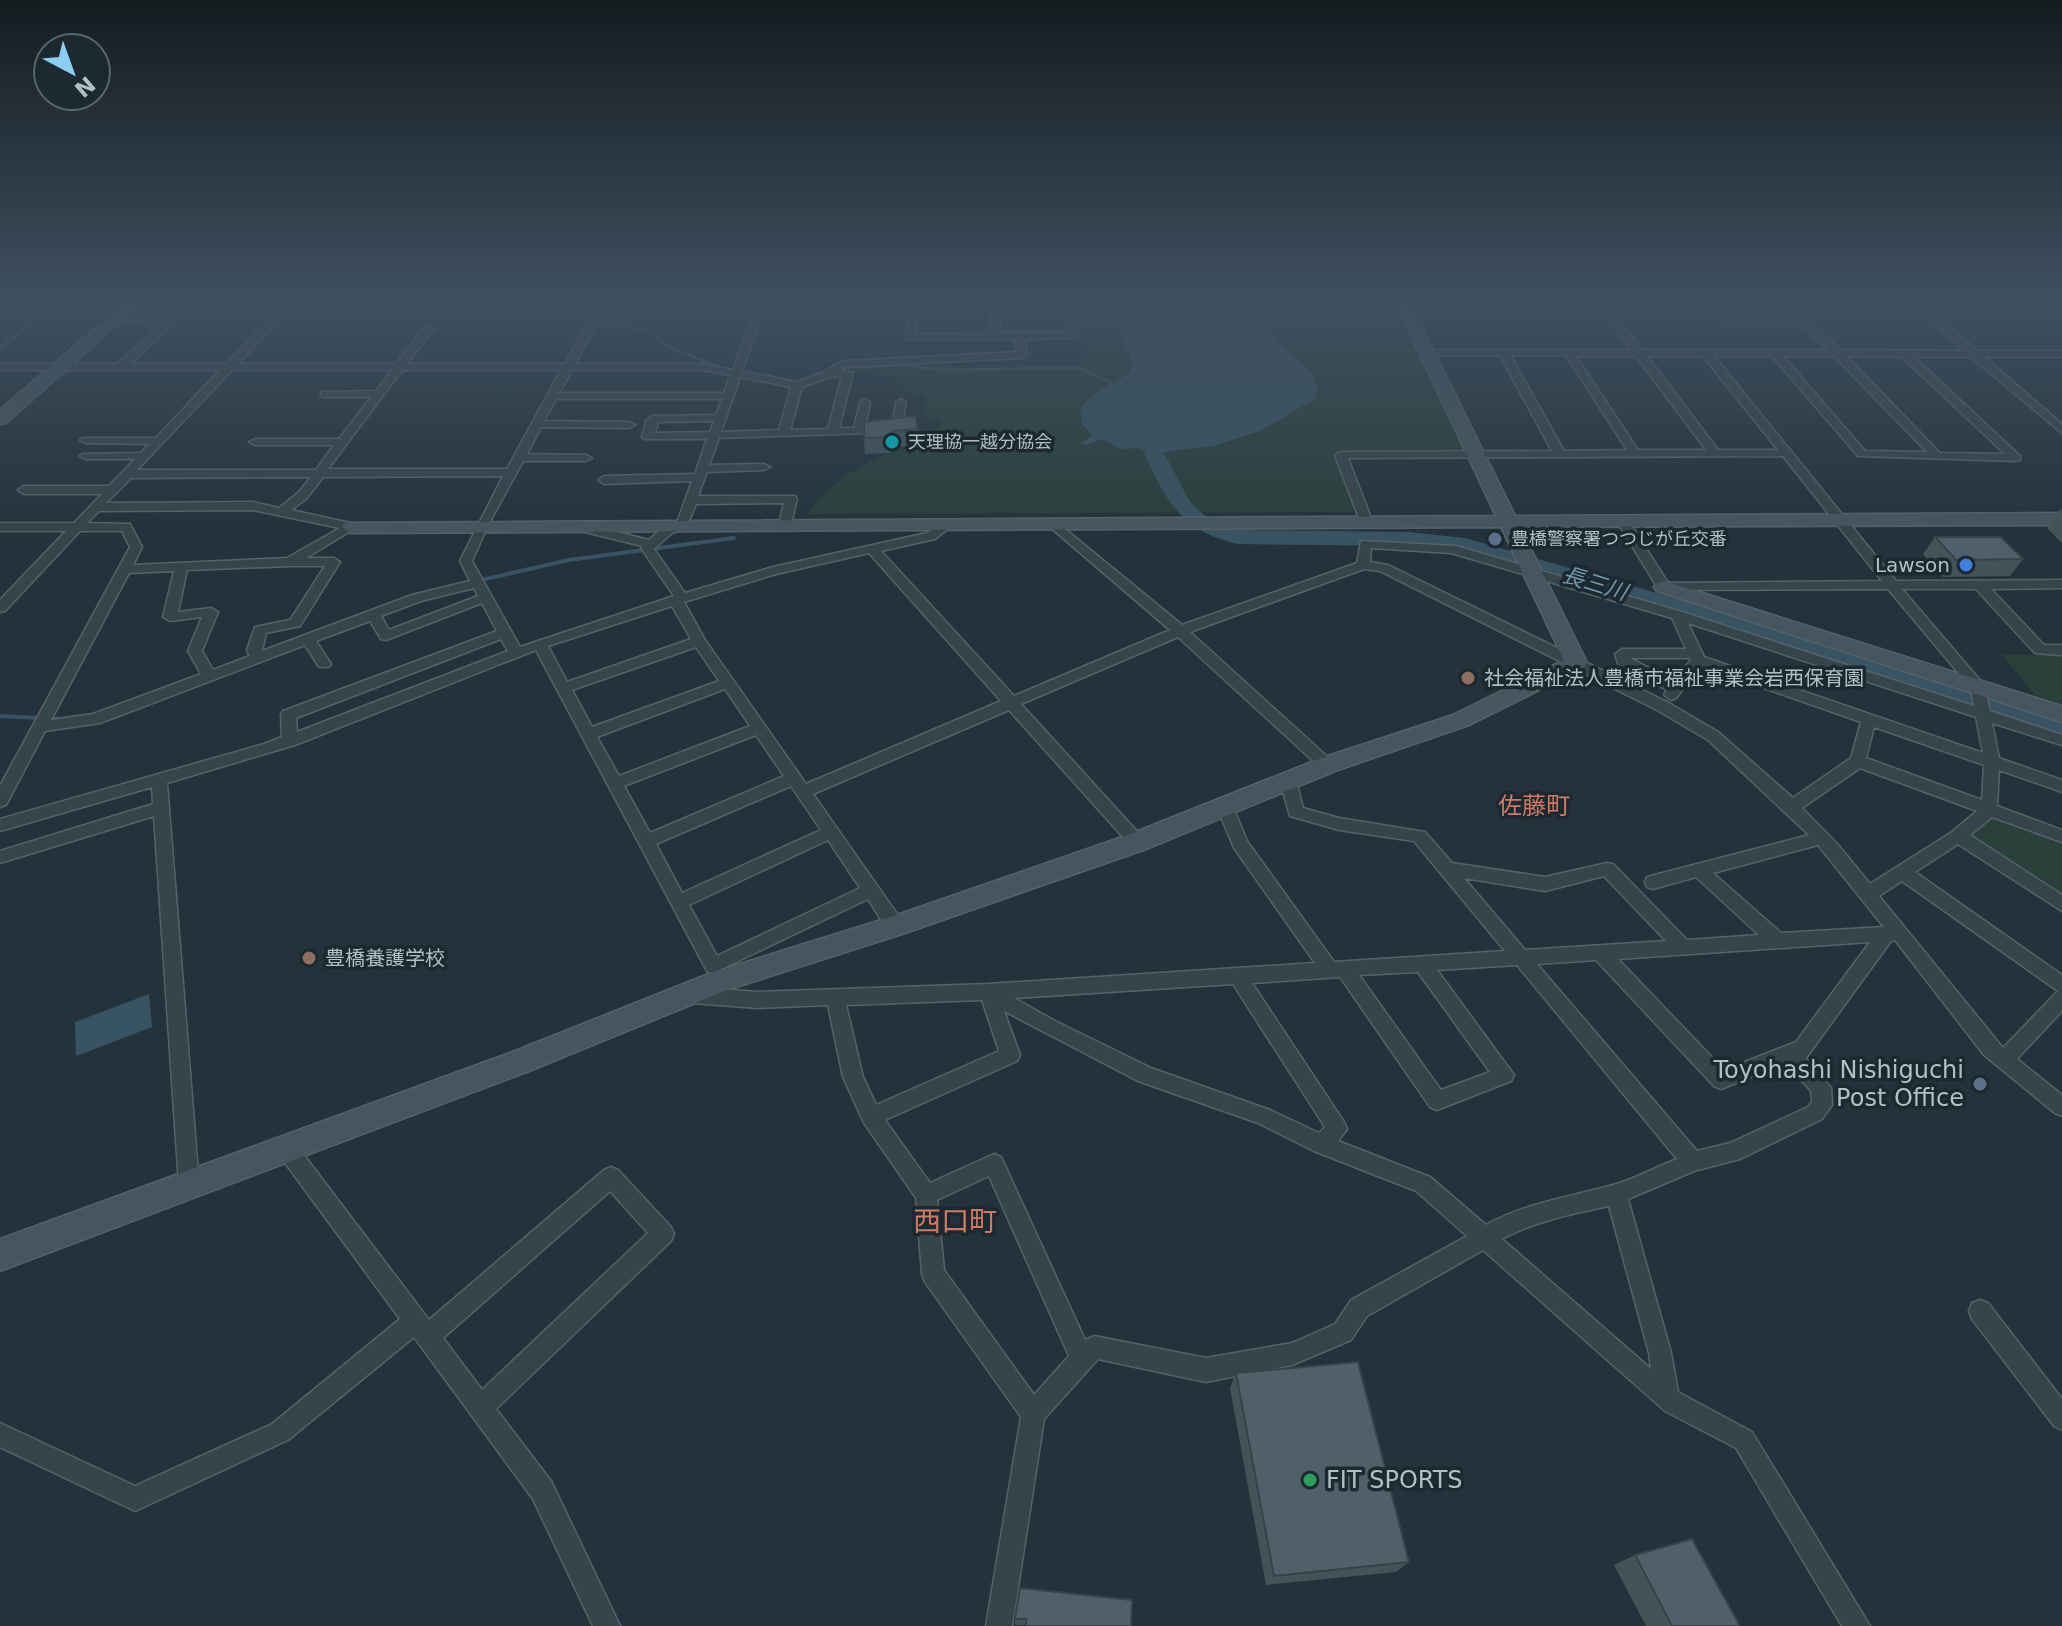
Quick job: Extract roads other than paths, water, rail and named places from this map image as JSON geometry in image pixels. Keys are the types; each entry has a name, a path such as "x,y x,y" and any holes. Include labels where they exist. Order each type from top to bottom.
{"street":[{"path":"0,419 51,375"},
{"path":"0,608 220,375"},
{"path":"281,512 302,496 394,375"},
{"path":"516,653 466,561 482,525 564,375"},
{"path":"736,375 682,525 668,530 647,548 679,599 699,641 896,926"},
{"path":"741,375 797,385 826,375"},
{"path":"833,432 848,375"},
{"path":"1437,375 1576,663"},
{"path":"1516,375 1560,454"},
{"path":"1583,375 1635,454"},
{"path":"1655,375 1715,454"},
{"path":"1723,375 1978,687 1992,761 1989,810 1958,836 1868,894"},
{"path":"1794,375 1862,454 2016,458 1927,375"},
{"path":"1859,375 1937,456"},
{"path":"1998,375 2062,430"},
{"path":"784,433 797,385"},
{"path":"325,394 380,394"},
{"path":"552,396 728,396"},
{"path":"859,431 865,402"},
{"path":"720,418 653,419 648,437 897,430 901,402"},
{"path":"536,424 629,425"},
{"path":"86,440 159,441"},
{"path":"255,442 343,442"},
{"path":"1366,521 1341,455 1785,453"},
{"path":"86,456 145,456"},
{"path":"519,457 586,458"},
{"path":"604,480 764,467"},
{"path":"129,474 511,472"},
{"path":"24,490 113,490"},
{"path":"692,500 791,499 785,524"},
{"path":"96,507 253,506 351,527 2062,519"},
{"path":"0,825 290,741 540,644 679,599 773,571 931,536 947,523"},
{"path":"1624,523 1664,587 2062,714"},
{"path":"1054,524 1180,631 1327,765"},
{"path":"576,525 650,544"},
{"path":"0,527 126,527 136,547 0,801"},
{"path":"290,562 351,527"},
{"path":"1363,565 1365,544 1452,549 1677,615 2062,740"},
{"path":"872,549 1137,842"},
{"path":"122,569 334,562 295,623 260,630 254,650 259,659"},
{"path":"646,841 1010,702 1180,631 1363,565 1383,568 1662,706 1713,736 1822,838 1868,894 1893,934 1991,1049 2062,1107"},
{"path":"181,567 170,617 211,612 195,651 210,677"},
{"path":"40,727 95,719 417,598 478,583"},
{"path":"1979,584 2040,650 2062,650"},
{"path":"1664,587 2062,584"},
{"path":"373,615 386,636 484,598"},
{"path":"1677,615 1696,657"},
{"path":"290,741 288,715 504,633"},
{"path":"309,640 324,664"},
{"path":"564,688 699,641"},
{"path":"540,644 713,966 870,891"},
{"path":"1676,688 1624,663 1622,654 1696,657 2062,786"},
{"path":"1662,706 1696,657"},
{"path":"0,1255 519,1062 687,994 896,926 1137,842 1327,765 1461,720 1576,663"},
{"path":"589,734 728,683"},
{"path":"1792,807 1858,761 1869,719"},
{"path":"615,784 759,728"},
{"path":"1858,761 2062,836"},
{"path":"159,780 189,1185"},
{"path":"1288,781 1296,812 1339,824 1419,836 1693,1162"},
{"path":"1225,807 1240,844 1437,1101 1504,1075 1423,965"},
{"path":"0,857 160,808"},
{"path":"679,902 831,832"},
{"path":"1958,836 2062,904"},
{"path":"1653,882 1822,838"},
{"path":"1448,869 1545,884 1607,869 1684,948"},
{"path":"1698,869 1779,942"},
{"path":"1902,872 2062,985"},
{"path":"687,994 758,1000 988,992 1893,934"},
{"path":"999,1626 1033,1414 1094,1347 1206,1370 1292,1354 1343,1332 1359,1308 1483,1237 1555,1208 1616,1194 1693,1162 1733,1152 1815,1113 1822,1105 1821,1088 1794,1059 1893,934"},
{"path":"1602,954 1721,1080 1802,1047"},
{"path":"1238,977 1337,1129 1321,1144"},
{"path":"871,1117 1010,1055 988,992"},
{"path":"988,992 1048,1027 1145,1075 1263,1116 1321,1144 1423,1184 1668,1399 1744,1440 1857,1626"},
{"path":"835,996 853,1077 871,1117 926,1195 933,1274 1033,1414"},
{"path":"2004,1060 2062,998"},
{"path":"287,1149 542,1490 607,1626"},
{"path":"926,1195 994,1164 1082,1359"},
{"path":"0,1435 135,1499 280,1432 421,1329 611,1177 663,1234 480,1408"},
{"path":"1616,1194 1660,1353 1668,1399"},
{"path":"1980,1311 2062,1418"}],"water":[{"path":"1127,375 1312,375 1317,390 1315,399 1260,431 1213,446 1148,454 1140,448 1120,449 1102,439 1086,445 1082,443 1092,435 1082,424 1080,408 1094,394"},
{"path":"149,994 152,1027 76,1056 75,1022"}],"waterway":[{"path":"1095,375 1112,383"},
{"name":"長三川","path":"1154,453 1184,508 1205,526 1219,532 1237,537 1409,539 1465,545 1694,611 2062,730"},
{"path":"477,581 569,560 734,538"},
{"path":"0,716 59,719"}],"place":[{"name":"天理協一越分協会","path":"892,442"},
{"name":"豊橋警察署つつじが丘交番","path":"1495,539"},
{"name":"Lawson","path":"1966,565"},
{"name":"社会福祉法人豊橋市福祉事業会岩西保育園","path":"1468,678"},
{"name":"豊橋養護学校","path":"309,958"},
{"name":"Toyohashi Nishiguchi Post Office","path":"1980,1084"},
{"name":"FIT SPORTS","path":"1310,1480"}],"district":[{"name":"佐藤町","path":"1534,806"},
{"name":"西口町","path":"955,1221"}]}
